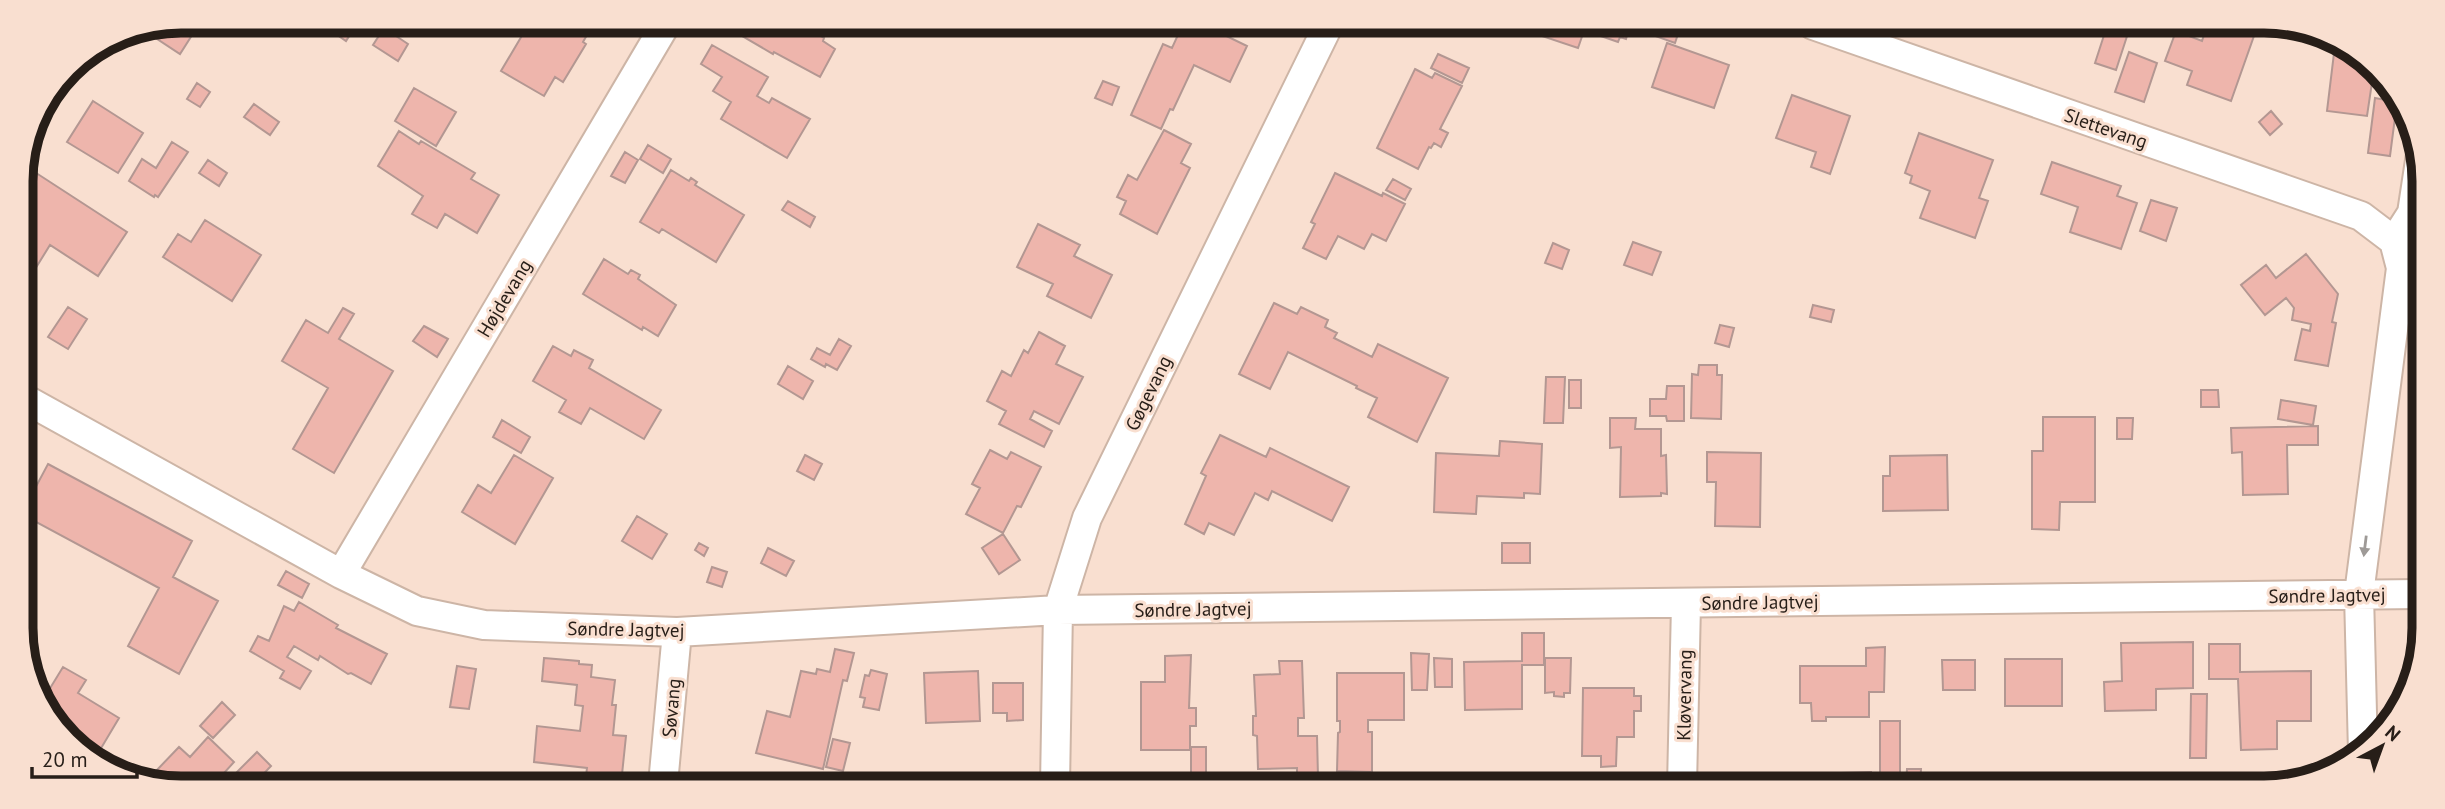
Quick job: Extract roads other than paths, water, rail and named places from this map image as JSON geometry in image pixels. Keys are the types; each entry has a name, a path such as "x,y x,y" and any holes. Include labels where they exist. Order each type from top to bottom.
{"street":[{"name":"Gøgevang","path":"1055,776 1058,610 1087,518 1324,33"},
{"name":"Slettevang","path":"1837,33 2361,216 2394,241"},
{"name":"Højdevang","path":"341,574 660,34"},
{"path":"2362,711 2359,594 2401,268 2394,241 2412,213"},
{"name":"Søndre Jagtvej","path":"33,404 341,574 417,611 484,625 677,632 1058,610 2412,594"},
{"name":"Kløvervang","path":"1682,775 1686,604"},
{"name":"Søvang","path":"664,776 677,632"}]}
